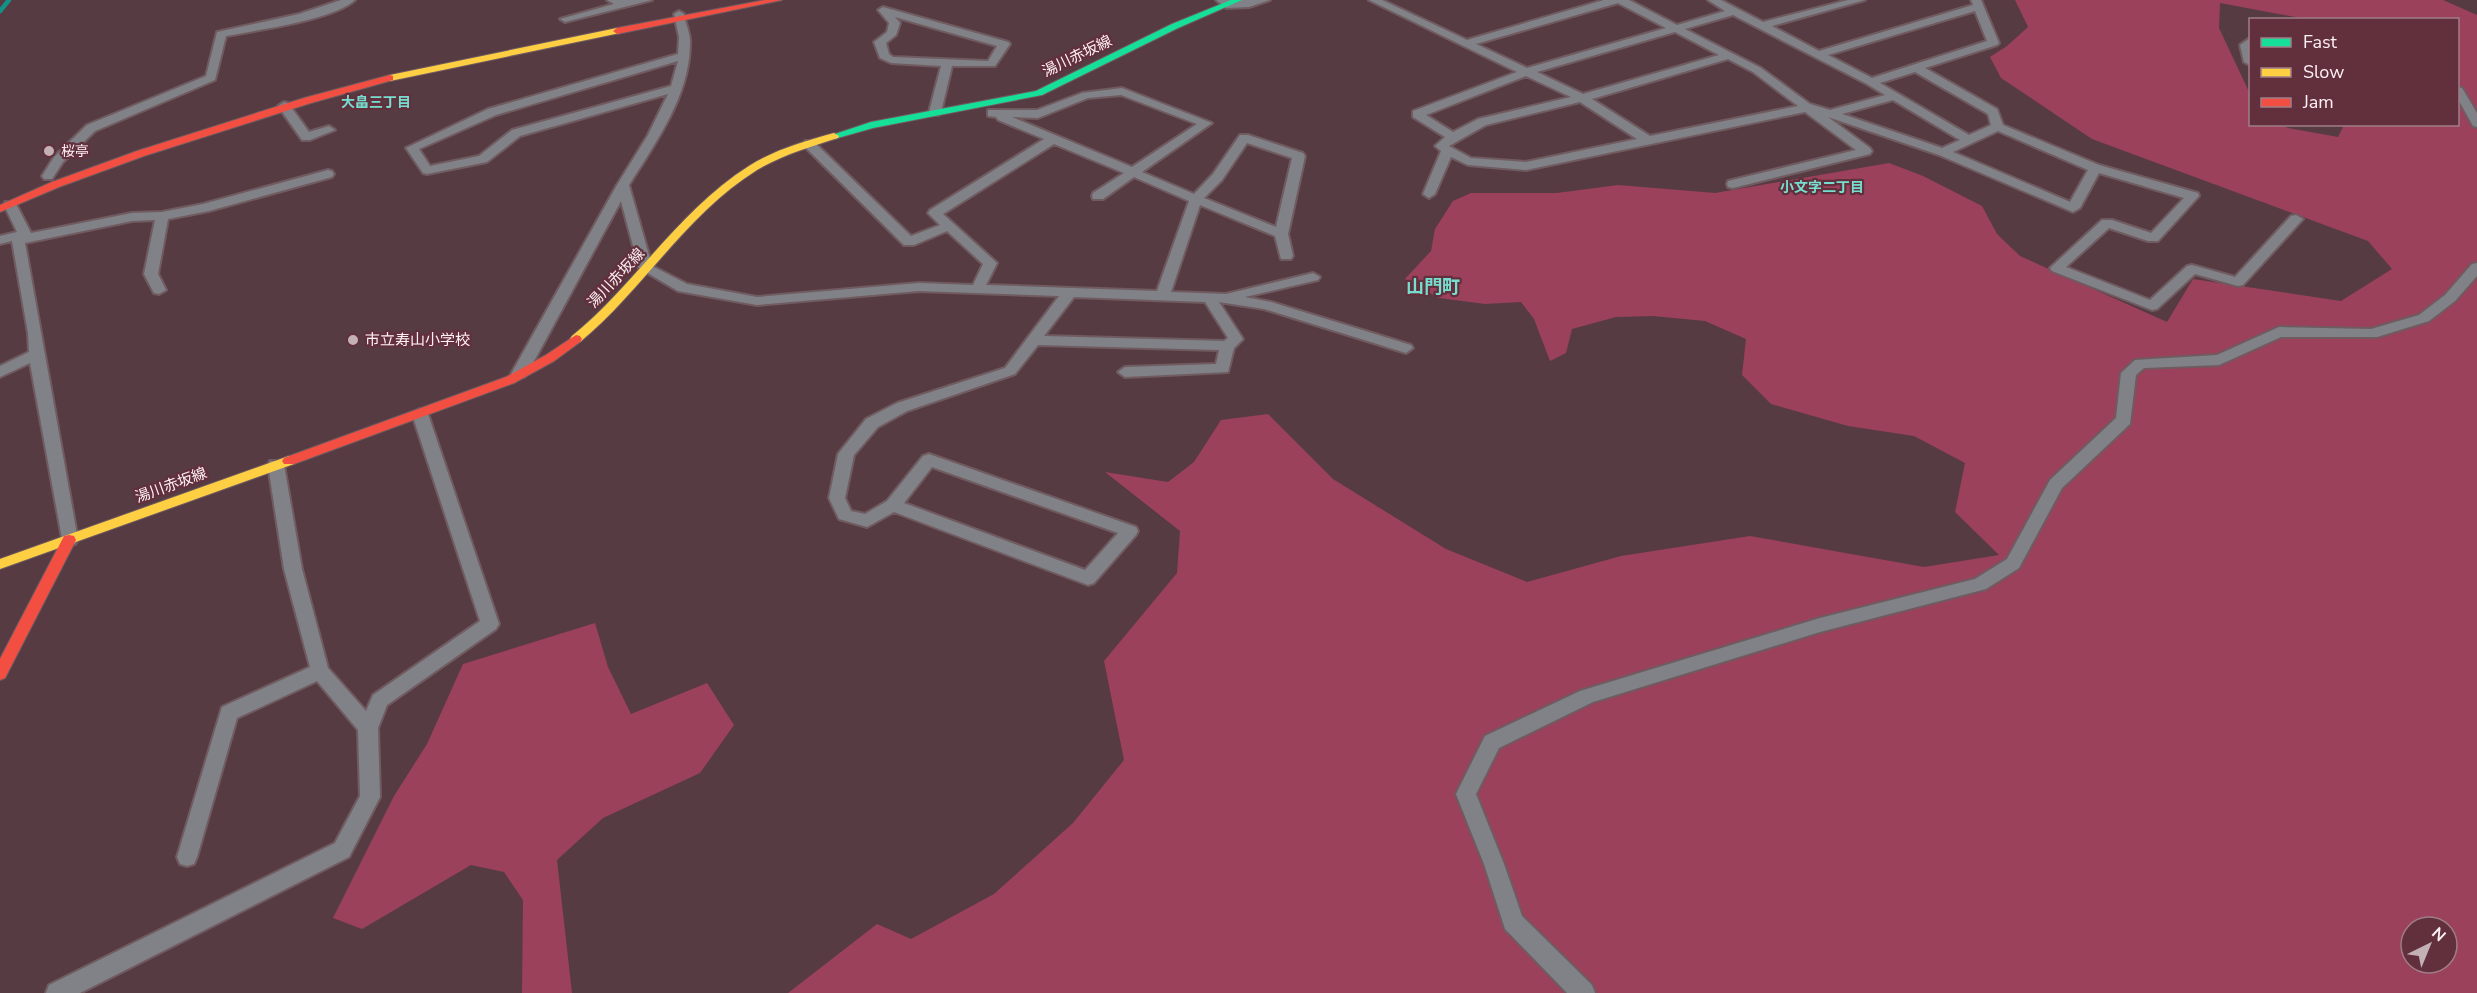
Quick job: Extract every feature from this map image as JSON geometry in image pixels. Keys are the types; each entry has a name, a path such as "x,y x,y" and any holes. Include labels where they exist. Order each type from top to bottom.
{"street":[{"path":"48,176 58,160 91,128 211,78 221,34 306,16 350,0"},
{"path":"612,0 625,5"},
{"path":"565,19 647,0"},
{"path":"2,202 48,176 216,115 332,82 679,11 748,0"},
{"path":"2,202 31,194 126,157 284,106 400,74 679,11 778,0"},
{"path":"1228,2 1249,4 1265,0"},
{"path":"1374,0 1530,71 1582,98 1648,140"},
{"path":"1468,43 1615,0"},
{"path":"1621,0 1757,70 1810,107 1866,151 1733,184"},
{"path":"1713,0 1871,82 1970,141"},
{"path":"1763,26 1860,0"},
{"name":"湯川赤坂線","path":"0,564 420,414 519,374 550,358 598,322 646,268 723,190 754,168 809,144 871,125 1039,93 1228,2"},
{"path":"1819,54 1977,4 1993,43 1871,82"},
{"path":"883,10 1004,44 991,64 947,63 891,60 884,56 880,42 892,33 895,23 883,10"},
{"path":"519,374 623,185 660,127 676,88 686,39 679,11"},
{"path":"1454,136 1417,114 1530,71 1735,11"},
{"path":"2249,42 2246,45 2249,58"},
{"path":"1730,55 1582,98 1482,122 1454,136 1441,146 1468,161 1526,166 1810,107 1943,152 2073,208 2095,168"},
{"path":"676,88 516,133 483,159 428,171 412,148 492,112 683,56"},
{"path":"935,112 947,63"},
{"path":"1916,67 1993,112 1998,127 2095,168 2193,196 2153,238 2107,223 2057,268 2152,306 2192,269 2238,282 2296,219"},
{"path":"992,113 1038,114 1086,95 1122,91 1206,123 1098,196"},
{"path":"2459,93 2477,123"},
{"path":"1829,114 1894,96"},
{"path":"284,106 306,137 330,130"},
{"path":"976,106 1281,234"},
{"path":"1943,152 1998,127"},
{"path":"1163,294 1196,199 1218,177 1244,138 1299,156 1281,234 1286,256"},
{"path":"978,288 990,264 935,213 1053,139"},
{"path":"809,144 909,242 949,226"},
{"path":"1429,194 1448,150"},
{"path":"0,240 132,217 162,216 204,208 327,174"},
{"path":"623,185 646,268 683,288 757,301 919,287 1225,298 1266,305 1406,348"},
{"path":"2,202 22,237"},
{"path":"159,290 151,274 162,216"},
{"path":"0,674 69,540 36,354 35,333 18,246 22,237"},
{"path":"1584,993 1513,922 1466,794 1492,742 1587,696 1820,626 1980,584 2013,562 2056,484 2124,420 2129,373 2140,363 2219,360 2279,332 2372,334 2424,318 2450,298 2477,267"},
{"path":"1225,298 1312,277"},
{"path":"893,505 1088,578 1130,531 929,460 893,505 867,521 845,515 837,498 846,454 872,423 902,407 1010,371 1070,292"},
{"path":"1034,340 1227,346 1236,339 1209,297"},
{"path":"1125,372 1223,369 1227,346"},
{"path":"0,372 36,354"},
{"path":"57,993 342,850 370,797 368,728 380,700 490,624 420,414"},
{"path":"276,465 293,569 320,671 368,728"},
{"path":"187,858 229,713 320,671"}],"shaded area":[{"path":"2015,0 2443,0 2477,15 2477,993 788,993 877,924 911,939 994,894 1073,823 1124,760 1104,661 1177,573 1180,531 1105,472 1168,482 1194,462 1221,420 1268,414 1333,479 1446,549 1527,582 1621,556 1750,536 1924,567 1999,555 1955,512 1965,463 1914,436 1848,426 1771,404 1742,375 1746,339 1705,321 1653,316 1616,317 1572,329 1566,353 1550,361 1534,319 1521,302 1485,304 1439,298 1405,279 1431,251 1435,229 1453,201 1471,193 1557,193 1618,185 1715,193 1889,163 1923,176 1982,206 1997,234 2020,256 2167,322 2193,279 2341,301 2392,269 2368,241 2092,139 2001,78 1990,57 2007,46 2028,27"},
{"path":"595,623 608,667 631,714 707,683 734,725 700,773 603,818 557,860 572,993 522,993 523,900 504,872 471,865 362,929 333,918 394,796 427,744 463,664"}],"waterway":[{"path":"0,11 9,0"}],"traffic: fast":[{"path":"834,136 871,125 1039,93 1175,26 1238,0"}],"traffic: slow":[{"path":"390,78 617,31"},
{"path":"576,339 604,314 671,241 724,189 753,168 772,158 834,136"},
{"path":"0,564 289,461"}],"traffic: jam":[{"path":"617,31 778,0"},
{"path":"0,209 55,185 141,154 308,100 390,78"},
{"path":"289,461 510,380 550,358 576,339"},
{"path":"0,674 69,540"}],"place":[{"name":"桜亭","path":"49,151"},
{"name":"市立寿山小学校","path":"353,340"}],"district":[{"name":"大畠三丁目","path":"376,102"},
{"name":"小文字二丁目","path":"1822,187"},
{"name":"山門町","path":"1433,287"}]}
